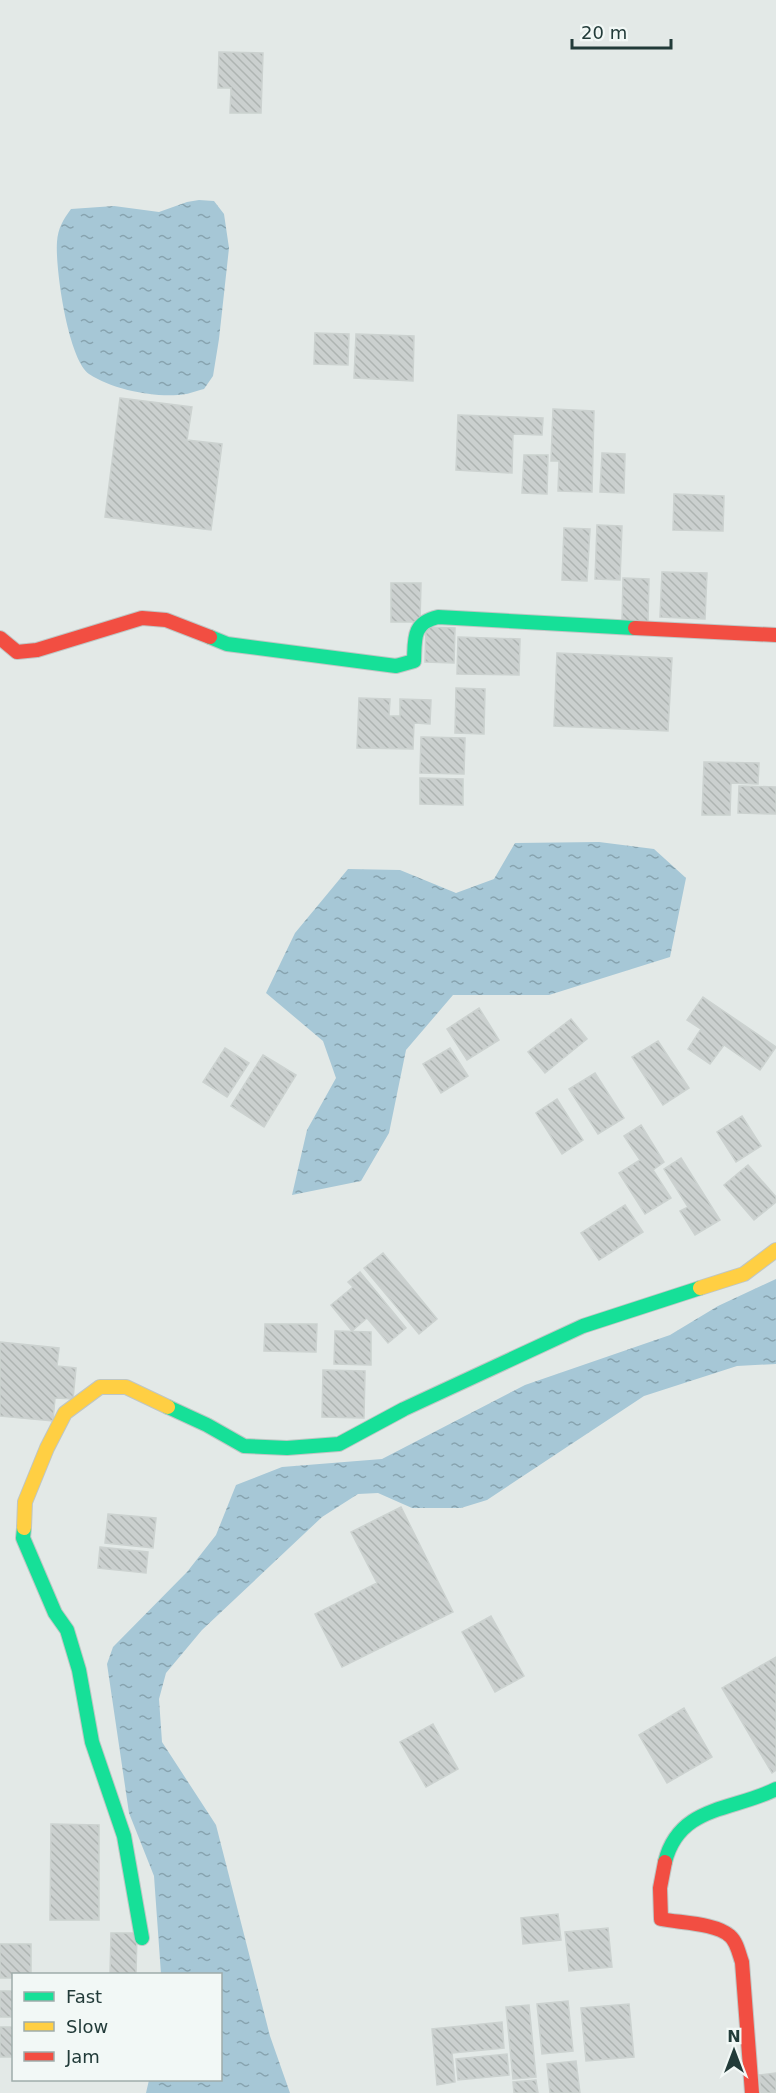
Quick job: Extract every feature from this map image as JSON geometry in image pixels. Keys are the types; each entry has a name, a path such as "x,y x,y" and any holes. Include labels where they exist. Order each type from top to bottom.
{"street":[{"path":"0,638 17,652 37,650 142,618 166,620 226,644 396,666 414,661 416,634 421,625 433,618 447,616 479,620 776,635"},
{"path":"142,1938 124,1836 92,1742 79,1670 67,1630 55,1613 23,1538 26,1502 46,1448 65,1413 100,1387 126,1387 207,1425 244,1446 287,1448 339,1444 404,1409 583,1326 744,1274 776,1250"},
{"path":"752,2093 742,1962 737,1947 730,1935 705,1926 661,1919 659,1895 663,1864 671,1845 684,1826 705,1814 765,1796 776,1790"}],"water":[{"path":"199,200 214,201 224,214 229,248 213,376 204,389 167,395 120,388 89,374 75,351 69,332 58,271 57,242 60,228 71,209 114,206 159,212"},
{"path":"599,842 654,849 686,878 670,957 549,995 453,995 406,1050 389,1133 361,1181 292,1195 307,1130 336,1078 323,1041 266,993 295,933 348,869 400,870 456,893 494,879 515,843"},
{"path":"776,1279 776,1364 737,1366 644,1396 487,1500 461,1508 412,1508 378,1493 358,1494 322,1517 202,1630 166,1673 159,1699 162,1742 216,1825 270,2036 290,2093 146,2093 149,2081 222,2081 222,1973 161,1973 154,1876 129,1813 107,1664 113,1647 187,1572 216,1535 236,1485 282,1467 382,1459 525,1385 670,1335 718,1306"}],"building":[{"path":"219,52 263,53 261,113 230,113 231,88 218,88"},
{"path":"315,333 349,334 348,365 314,364"},
{"path":"356,334 414,336 413,381 354,378"},
{"path":"120,398 192,407 187,440 222,444 211,530 105,517"},
{"path":"553,409 594,411 592,492 558,491 559,461 551,461"},
{"path":"458,415 543,418 542,435 513,434 512,473 456,470"},
{"path":"602,453 625,454 624,493 600,492"},
{"path":"524,455 548,455 547,494 522,493"},
{"path":"674,494 724,496 723,531 673,530"},
{"path":"597,525 622,526 620,580 595,579"},
{"path":"564,528 590,529 587,581 562,580"},
{"path":"662,572 707,573 705,619 660,617"},
{"path":"623,578 649,579 648,623 622,622"},
{"path":"391,583 421,583 420,622 391,622"},
{"path":"426,627 455,628 454,663 425,662"},
{"path":"458,637 520,639 519,675 457,674"},
{"path":"557,653 672,658 668,731 554,726"},
{"path":"456,688 485,689 484,734 455,733"},
{"path":"359,698 390,699 389,716 400,716 400,699 431,700 430,724 414,723 413,749 357,748"},
{"path":"421,737 465,738 464,774 420,773"},
{"path":"704,762 759,763 758,784 731,783 730,815 702,815"},
{"path":"420,778 463,779 463,805 420,804"},
{"path":"739,786 776,787 776,814 738,813"},
{"path":"703,997 776,1047 760,1070 724,1045 710,1064 688,1049 701,1029 687,1020"},
{"path":"479,1008 499,1040 467,1060 447,1029"},
{"path":"571,1019 587,1039 545,1073 528,1052"},
{"path":"658,1041 689,1088 663,1105 632,1057"},
{"path":"225,1048 249,1063 227,1097 203,1082"},
{"path":"450,1048 468,1076 441,1093 423,1064"},
{"path":"263,1055 296,1075 264,1127 231,1106"},
{"path":"595,1073 624,1118 598,1134 569,1089"},
{"path":"557,1099 583,1140 562,1154 536,1113"},
{"path":"742,1116 761,1146 736,1162 717,1132"},
{"path":"641,1125 664,1162 653,1170 671,1198 645,1214 619,1173 640,1160 624,1136"},
{"path":"681,1158 720,1220 695,1235 680,1211 688,1207 664,1169"},
{"path":"748,1165 776,1197 776,1202 754,1220 724,1185"},
{"path":"625,1205 643,1232 599,1260 581,1233"},
{"path":"383,1253 437,1319 419,1334 364,1268"},
{"path":"360,1272 406,1328 388,1343 367,1318 352,1331 331,1305 353,1287 348,1282"},
{"path":"265,1324 317,1324 316,1352 264,1351"},
{"path":"335,1331 371,1332 371,1365 334,1364"},
{"path":"0,1342 59,1348 57,1366 76,1368 73,1399 55,1398 53,1421 0,1416"},
{"path":"323,1370 365,1371 364,1418 322,1417"},
{"path":"401,1507 453,1612 342,1667 315,1614 377,1583 351,1532"},
{"path":"108,1514 156,1518 153,1548 105,1543"},
{"path":"100,1547 148,1552 146,1573 98,1568"},
{"path":"491,1616 524,1676 495,1692 462,1632"},
{"path":"776,1657 776,1770 772,1773 722,1688"},
{"path":"684,1708 712,1757 667,1783 639,1735"},
{"path":"433,1724 458,1769 426,1787 400,1742"},
{"path":"51,1824 99,1825 99,1920 50,1920"},
{"path":"558,1914 561,1940 523,1944 521,1918"},
{"path":"608,1928 612,1967 569,1971 565,1932"},
{"path":"111,1933 137,1933 136,1973 110,1973"},
{"path":"0,1944 31,1944 31,1973 12,1973 12,1978 0,1978"},
{"path":"0,1991 12,1991 12,2017 0,2017"},
{"path":"568,2001 573,2051 542,2054 537,2004"},
{"path":"629,2004 634,2057 586,2061 581,2008"},
{"path":"529,2005 536,2077 513,2079 506,2007"},
{"path":"502,2022 504,2048 452,2053 455,2082 437,2085 432,2029"},
{"path":"0,2027 12,2027 12,2057 0,2057"},
{"path":"507,2054 509,2075 458,2080 456,2059"},
{"path":"576,2061 580,2093 550,2093 547,2064"},
{"path":"776,2073 776,2093 761,2093 759,2075"},
{"path":"536,2080 538,2093 514,2093 513,2082"}],"traffic: fast":[{"path":"210,637 227,644 396,666 414,661 415,639 419,628 423,623 438,617 635,628"},
{"path":"168,1407 244,1446 287,1448 339,1444 404,1409 583,1326 700,1288"},
{"path":"24,1528 23,1538 55,1613 67,1630 79,1670 92,1742 124,1836 142,1938"},
{"path":"665,1862 672,1843 682,1830 695,1820 710,1812 776,1789"}],"traffic: slow":[{"path":"700,1288 744,1274 776,1250"},
{"path":"24,1528 25,1502 47,1448 65,1413 100,1387 126,1387 168,1407"}],"traffic: jam":[{"path":"0,638 17,652 37,650 142,618 166,620 210,637"},
{"path":"635,628 776,635"},
{"path":"665,1862 660,1888 661,1919 716,1928 730,1936 738,1948 742,1962 752,2093"}]}
